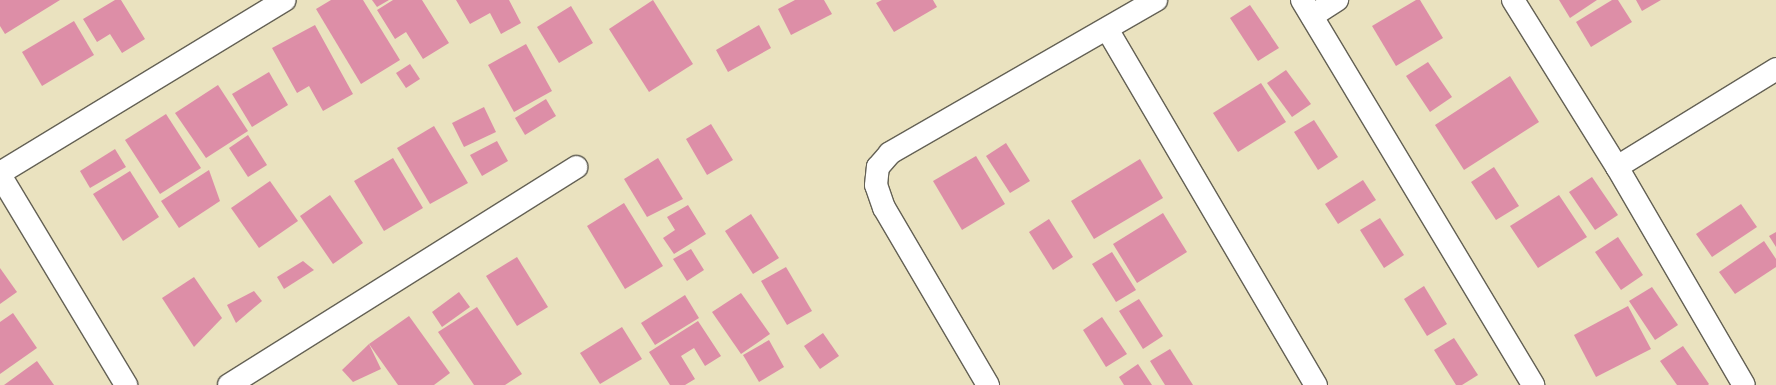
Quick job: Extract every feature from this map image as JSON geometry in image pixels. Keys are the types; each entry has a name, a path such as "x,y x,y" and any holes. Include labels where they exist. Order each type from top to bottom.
{"street":[{"path":"126,385 0,174 284,0"},
{"path":"988,385 884,208 876,185 878,167 890,153 1156,0"},
{"path":"1337,0 1307,8 1533,385"},
{"path":"1513,0 1617,167 1744,385"},
{"path":"1106,29 1316,385"},
{"path":"1617,167 1776,69"},
{"path":"229,385 576,167"}],"building":[{"path":"0,0 60,0 5,34 0,26"},
{"path":"115,0 121,0 145,39 122,53 110,34 97,42 83,19"},
{"path":"331,0 363,0 400,60 361,84 316,9"},
{"path":"372,0 389,0 377,7"},
{"path":"393,0 422,0 449,43 423,59 406,32 395,39 377,10"},
{"path":"456,0 509,0 521,23 501,34 490,13 470,24"},
{"path":"653,0 693,64 649,92 609,29"},
{"path":"795,0 824,0 832,14 791,35 778,9"},
{"path":"882,0 933,0 937,7 894,32 876,3"},
{"path":"1416,0 1420,0 1443,38 1396,66 1372,26"},
{"path":"1559,0 1597,0 1570,18"},
{"path":"1612,0 1618,0 1632,22 1591,47 1576,22"},
{"path":"1636,0 1661,0 1642,11"},
{"path":"1250,5 1279,48 1258,61 1230,18"},
{"path":"571,6 593,43 559,63 537,27"},
{"path":"74,21 94,55 42,86 22,52"},
{"path":"315,25 353,94 323,111 309,86 297,93 272,48"},
{"path":"759,25 771,48 728,72 716,50"},
{"path":"526,44 552,91 514,112 488,65"},
{"path":"1428,62 1452,97 1430,112 1406,76"},
{"path":"410,64 420,79 406,88 396,73"},
{"path":"1286,70 1311,104 1292,117 1267,83"},
{"path":"269,72 288,105 252,127 232,94"},
{"path":"1510,76 1539,122 1464,170 1435,125"},
{"path":"1261,83 1286,122 1238,152 1213,113"},
{"path":"218,85 248,131 206,158 175,113"},
{"path":"546,99 556,116 525,135 515,118"},
{"path":"484,107 496,132 464,147 452,123"},
{"path":"166,114 201,168 160,194 125,140"},
{"path":"1314,120 1338,157 1318,170 1294,132"},
{"path":"711,124 733,160 707,175 686,139"},
{"path":"434,126 468,183 430,204 397,148"},
{"path":"248,135 267,165 248,177 229,148"},
{"path":"497,141 508,161 482,176 470,155"},
{"path":"1006,143 1030,181 1010,193 986,156"},
{"path":"115,149 126,167 90,188 80,171"},
{"path":"976,156 1005,204 962,230 933,181"},
{"path":"393,158 423,208 384,231 354,181"},
{"path":"658,158 683,199 647,217 624,179"},
{"path":"1140,159 1163,198 1094,239 1071,201"},
{"path":"1494,167 1519,206 1496,220 1471,182"},
{"path":"209,170 220,201 179,228 161,201"},
{"path":"130,171 159,217 123,241 93,194"},
{"path":"1592,177 1618,215 1595,230 1569,192"},
{"path":"1363,180 1376,200 1338,224 1325,204"},
{"path":"270,181 298,221 259,248 231,208"},
{"path":"330,195 363,243 333,264 300,216"},
{"path":"1559,195 1587,237 1538,268 1510,226"},
{"path":"624,203 663,266 625,289 587,226"},
{"path":"1741,204 1757,227 1712,257 1696,234"},
{"path":"688,205 706,234 674,254 663,238 675,230 667,217"},
{"path":"1163,213 1187,252 1137,283 1113,244"},
{"path":"751,214 779,258 753,274 725,231"},
{"path":"1380,218 1404,255 1384,268 1360,230"},
{"path":"1049,219 1073,257 1053,270 1029,232"},
{"path":"1776,232 1776,247 1769,236"},
{"path":"1618,237 1643,275 1621,290 1595,252"},
{"path":"1764,241 1776,259 1776,267 1735,294 1719,272"},
{"path":"691,249 704,270 687,281 673,259"},
{"path":"1112,252 1136,290 1116,302 1092,264"},
{"path":"517,257 548,307 517,326 486,276"},
{"path":"303,261 314,270 284,289 277,277"},
{"path":"786,267 812,311 787,325 761,281"},
{"path":"0,268 17,292 0,304"},
{"path":"194,277 222,318 194,347 162,298"},
{"path":"1424,286 1447,324 1427,336 1404,299"},
{"path":"1652,287 1678,325 1655,340 1629,301"},
{"path":"254,291 262,301 236,323 227,305"},
{"path":"459,292 470,307 442,327 432,312"},
{"path":"741,293 770,334 741,354 712,312"},
{"path":"685,295 699,318 655,345 641,323"},
{"path":"1139,299 1163,336 1143,349 1119,311"},
{"path":"1628,306 1651,349 1596,377 1574,335"},
{"path":"477,307 522,374 505,385 474,385 438,332"},
{"path":"13,313 37,348 0,374 0,322"},
{"path":"409,316 450,373 434,385 398,385 369,344"},
{"path":"1102,317 1127,354 1106,367 1083,330"},
{"path":"698,321 721,356 705,366 694,348 681,356 695,379 685,385 670,385 649,352"},
{"path":"622,327 642,359 600,384 580,353"},
{"path":"823,333 839,356 820,369 804,346"},
{"path":"1454,338 1478,375 1462,385 1456,385 1434,350"},
{"path":"769,340 784,367 759,382 743,355"},
{"path":"369,344 381,369 353,382 342,370"},
{"path":"1683,346 1709,384 1708,385 1677,385 1660,361"},
{"path":"1170,349 1193,385 1165,385 1150,361"},
{"path":"37,361 54,385 4,385"},
{"path":"1138,364 1152,385 1124,385 1119,377"}]}
